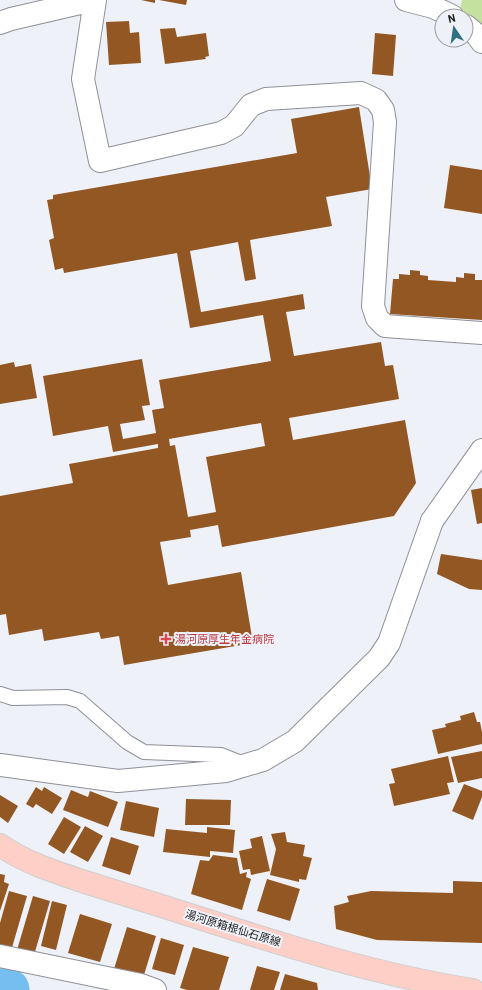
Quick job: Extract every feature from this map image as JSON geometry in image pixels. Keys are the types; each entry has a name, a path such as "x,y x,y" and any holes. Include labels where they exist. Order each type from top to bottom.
{"main road":[{"name":"湯河原箱根仙石原線","path":"0,845 13,854 47,870 188,915 346,963 419,980 473,990"}],"street":[{"path":"0,23 11,19 94,0 83,79 100,161 220,132 234,126 251,105 266,99 361,93 376,100 383,110 385,122 373,306 377,318 385,326 482,333"},
{"path":"406,0 435,8"},
{"path":"474,33 482,42"},
{"path":"0,765 118,781 226,771 263,760 295,741 378,658 389,643 432,521 482,450"},
{"path":"0,956 140,985 155,990"}],"lane":[{"path":"0,694 13,698 67,697 80,701 127,742 144,752 221,755 246,765"}],"green space":[{"path":"462,0 482,0 482,28 474,21 474,8 460,8"}],"building":[{"path":"141,0 155,0 155,3"},
{"path":"159,0 187,0 186,5"},
{"path":"129,21 130,33 139,32 141,63 109,65 106,22"},
{"path":"175,28 177,37 206,33 209,56 205,57 206,59 165,64 160,29"},
{"path":"375,33 396,35 393,76 372,74"},
{"path":"359,107 372,189 326,197 332,226 250,240 256,279 245,281 238,242 190,251 201,312 303,294 305,309 286,312 294,356 381,342 385,366 393,365 399,399 289,418 293,440 405,420 416,483 394,516 222,547 218,525 190,530 191,537 160,542 168,585 241,572 253,643 124,665 119,636 101,639 99,632 44,641 42,629 9,635 6,614 0,615 0,496 73,483 69,464 158,448 158,444 113,452 108,426 53,436 43,376 142,359 150,405 142,406 145,420 120,424 123,439 156,433 152,410 164,408 159,380 271,361 263,315 190,328 177,253 64,273 63,268 55,270 49,240 54,238 47,200 53,199 53,195 297,153 291,119","holes":["261,423 265,446 206,457 216,512 188,517 175,445 170,446 169,439"]},
{"path":"450,165 482,170 482,214 444,208"},
{"path":"410,270 420,271 420,275 428,276 428,280 456,282 456,277 464,278 464,273 475,274 475,280 482,280 482,320 390,314 393,279 399,279 399,274 410,275"},
{"path":"14,362 15,367 31,364 37,398 0,404 0,365"},
{"path":"482,488 482,523 477,524 471,490"},
{"path":"441,554 482,560 482,590 469,589 437,574"},
{"path":"474,712 477,722 480,722 482,744 438,754 432,730 446,727 445,724 461,720 460,716"},
{"path":"482,751 482,778 458,783 451,757"},
{"path":"448,756 454,782 447,783 450,794 394,806 389,784 395,783 391,769"},
{"path":"464,784 482,791 482,797 473,820 452,811"},
{"path":"36,787 42,791 44,787 62,798 52,814 36,804 33,808 26,804"},
{"path":"71,790 88,797 90,791 118,802 108,827 63,810"},
{"path":"0,795 18,806 8,823 0,817"},
{"path":"186,799 231,800 230,825 185,825"},
{"path":"126,801 159,808 154,837 120,830"},
{"path":"64,817 81,827 64,854 48,844"},
{"path":"85,826 103,836 88,862 70,852"},
{"path":"207,827 235,830 233,853 210,851 210,857 163,852 166,829 207,833"},
{"path":"285,832 287,842 305,845 303,856 312,858 306,880 299,879 299,882 270,875 276,849 271,834"},
{"path":"262,836 270,871 251,875 250,869 243,870 239,851 252,848 250,839"},
{"path":"111,837 139,846 130,875 102,866"},
{"path":"213,855 237,858 240,874 247,872 246,877 251,879 242,910 191,894 200,860 209,861"},
{"path":"0,874 5,875 4,882 9,884 0,911"},
{"path":"267,879 300,889 290,921 257,911"},
{"path":"453,881 482,882 482,943 377,940 336,929 334,906 349,902 347,896 371,891 453,893"},
{"path":"9,891 27,896 11,951 0,948 0,923"},
{"path":"33,896 50,901 34,955 17,950"},
{"path":"52,901 67,905 56,950 41,946"},
{"path":"80,914 112,924 100,962 68,953"},
{"path":"127,927 156,936 143,978 114,969"},
{"path":"161,938 184,945 175,975 152,969"},
{"path":"193,947 229,957 219,990 187,990 180,988"},
{"path":"257,966 280,972 274,990 250,990"},
{"path":"285,974 317,983 318,990 280,990"}],"waterway":[{"path":"0,988 7,990"}],"place":[{"name":"湯河原厚生年金病院","path":"166,639"}]}
